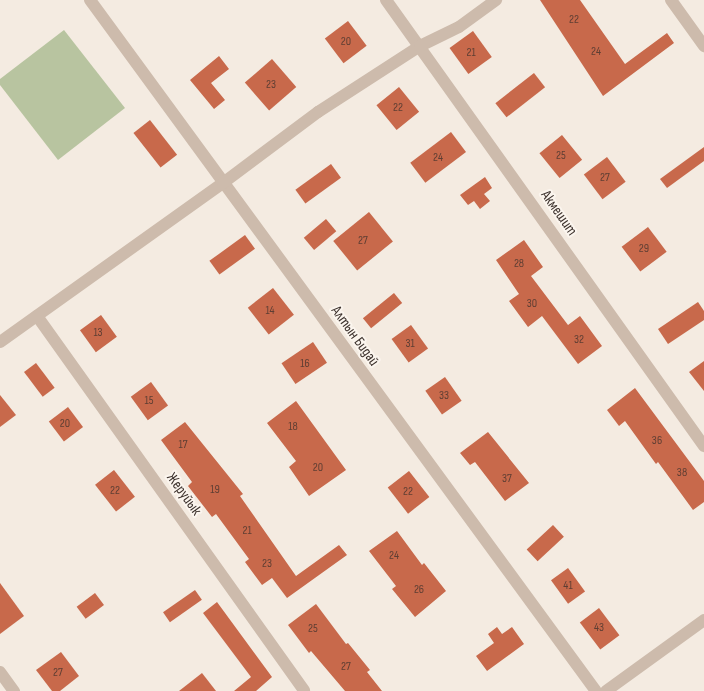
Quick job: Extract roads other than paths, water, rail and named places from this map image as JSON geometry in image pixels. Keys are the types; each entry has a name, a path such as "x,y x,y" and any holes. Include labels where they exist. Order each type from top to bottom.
{"street":[{"name":"Алтын Бидай","path":"90,0 596,691"},
{"name":"Акмешит","path":"386,0 704,446"},
{"path":"0,342 223,183 318,112 420,46 459,27 496,0"},
{"path":"671,0 704,46"},
{"name":"Жеруйык","path":"36,316 304,691"},
{"path":"606,691 704,620"},
{"path":"0,672 14,691"}]}
